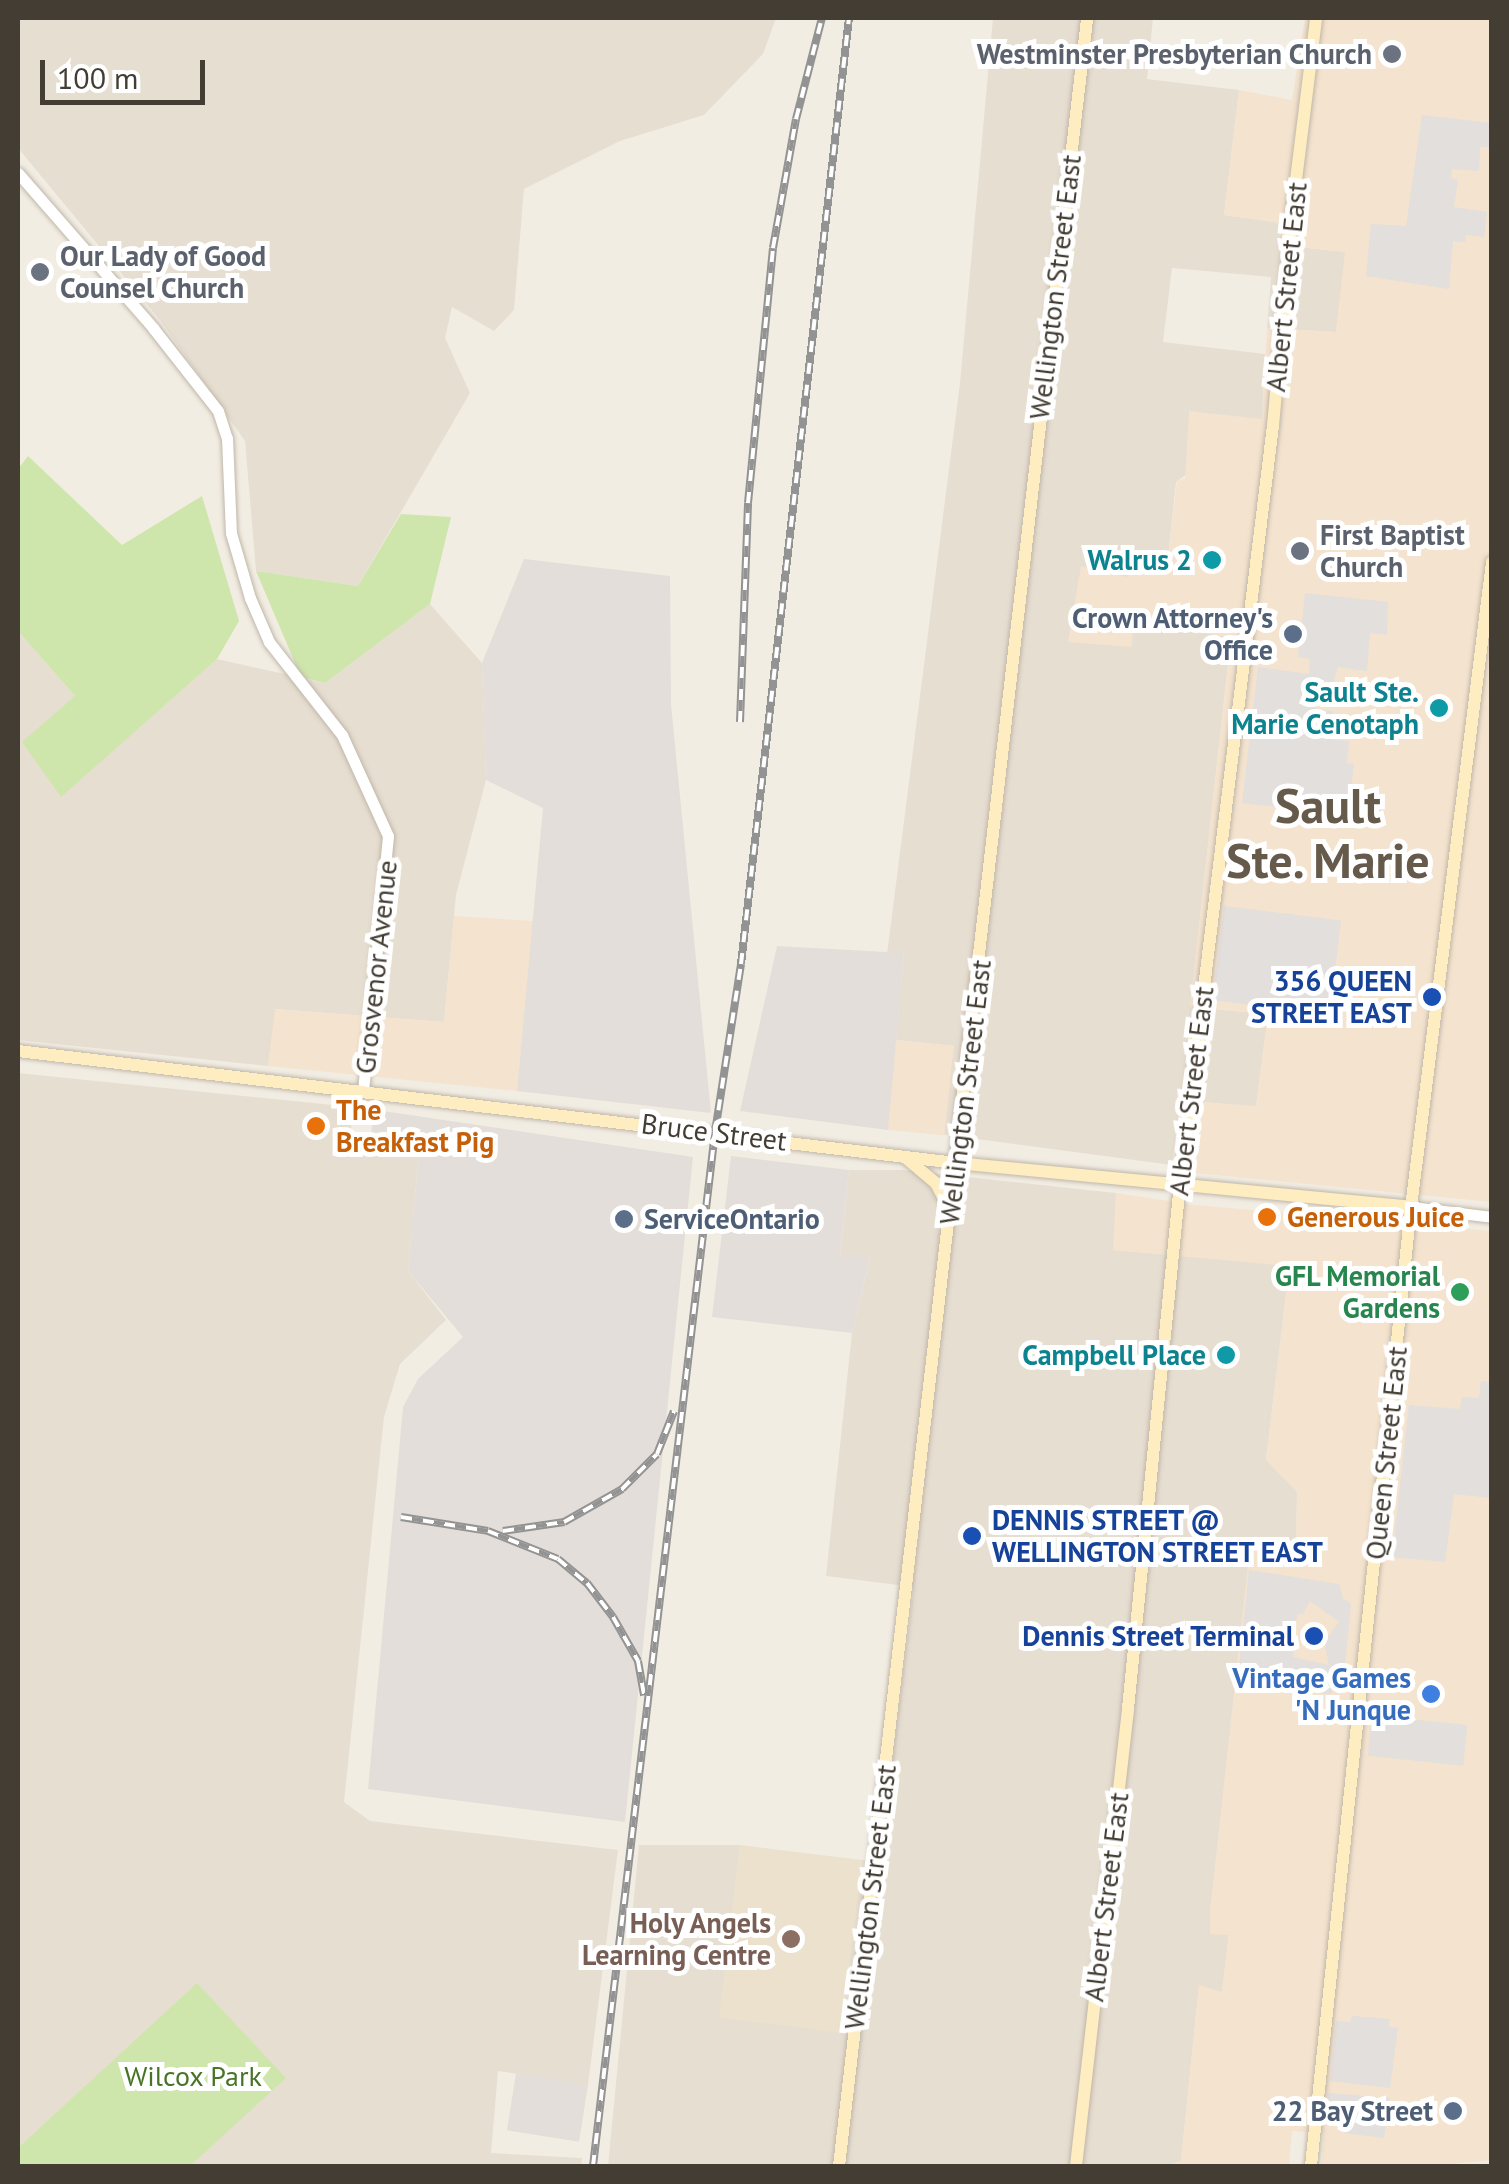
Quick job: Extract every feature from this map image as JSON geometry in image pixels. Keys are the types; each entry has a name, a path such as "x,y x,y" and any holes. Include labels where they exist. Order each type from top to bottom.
{"main road":[{"name":"Wellington Street East","path":"838,2166 1087,18"},
{"name":"Albert Street East","path":"1076,2166 1128,1710 1180,1183 1274,426 1290,231 1316,18"},
{"name":"Queen Street East","path":"1311,2166 1411,1208 1492,562"},
{"name":"Bruce Street","path":"18,1051 956,1163 1411,1208"},
{"path":"904,1157 936,1182 950,1212"}],"street":[{"name":"Grosvenor Avenue","path":"18,173 218,411 226,438 231,533 250,598 269,642 342,735 388,836 363,1090"},
{"path":"1411,1208 1492,1218"}],"shaded area":[{"path":"18,18 776,18 763,54 704,115 620,141 524,189 514,310 494,331 452,307 445,338 470,393 358,586 256,571 245,441 160,320 18,148"},
{"path":"993,18 1153,18 1147,79 1239,90 1224,215 1281,223 1279,245 1346,252 1336,332 1267,328 1271,277 1172,268 1163,342 1265,354 1262,419 1176,482 1167,566 1128,563 1132,646 1132,620 1231,637 1190,1007 1268,1014 1256,1107 1180,1100 1172,1165 940,1134 954,1046 896,1040 904,953 887,954 960,383"},
{"path":"1305,18 1491,18 1491,1202 1196,1173 1201,1102 1256,1106 1268,1014 1190,1007 1231,638 1133,620 1132,647 1068,642 1081,566 1127,577 1128,563 1167,565 1177,481 1185,479 1189,411 1262,419 1267,328 1336,332 1345,252 1278,245 1281,223 1224,215 1239,90 1292,100"},
{"path":"1422,115 1491,123 1491,147 1480,147 1479,171 1452,169 1451,178 1458,180 1454,207 1487,212 1484,237 1466,235 1465,242 1453,241 1449,289 1366,276 1371,224 1406,226"},
{"path":"524,559 670,576 671,704 711,1113 517,1091 543,808 486,780 482,663"},
{"path":"1305,593 1388,602 1387,635 1370,633 1367,671 1338,667 1333,683 1318,682 1315,708 1333,712 1328,739 1349,741 1347,763 1354,764 1348,815 1242,803 1258,667 1309,674 1310,659 1298,657"},
{"path":"430,604 482,663 486,780 456,895 444,1022 276,1009 268,1066 18,1040 18,631 75,696 61,796 217,659 325,683"},
{"path":"1224,906 1341,920 1330,1015 1212,1000"},
{"path":"454,916 533,921 517,1091 268,1066 275,1009 444,1022"},
{"path":"777,946 904,953 888,1130 740,1111"},
{"path":"896,1040 954,1046 944,1136 887,1130"},
{"path":"18,1073 352,1107 351,1135 420,1143 408,1271 446,1320 400,1364 384,1417 344,1802 370,1821 618,1850 588,2085 498,2071 491,2153 582,2158 581,2166 18,2166"},
{"path":"376,1110 693,1157 625,1822 368,1789 403,1407 418,1379 463,1337 408,1271 420,1144 370,1137"},
{"path":"731,1156 849,1170 840,1255 870,1257 852,1333 712,1317"},
{"path":"849,1170 902,1170 1116,1193 1114,1250 1290,1265 1266,1459 1297,1492 1296,1548 1251,1546 1210,1934 1229,1934 1222,1992 1199,1986 1181,2161 1165,2166 608,2166 639,1845 740,1845 722,2017 840,2027 862,1860 880,1860 914,1587 826,1576 852,1333 870,1258 840,1256"},
{"path":"1116,1193 1194,1205 1491,1231 1491,2160 1432,2166 1322,2166 1323,2133 1292,2131 1289,2166 1165,2166 1181,2161 1199,1985 1222,1992 1229,1935 1210,1934 1210,1911 1250,1546 1296,1548 1297,1492 1266,1460 1289,1266 1113,1250"},
{"path":"1481,1381 1491,1382 1491,1498 1454,1494 1445,1562 1392,1557 1409,1405 1460,1409 1462,1397 1479,1398"},
{"path":"1249,1570 1339,1584 1343,1598 1351,1604 1343,1684 1335,1683 1331,1675 1332,1694 1237,1685","holes":["1310,1601 1339,1622 1324,1642 1329,1665 1293,1657 1297,1614 1303,1614"]},
{"path":"1372,1715 1467,1725 1463,1766 1368,1756"},
{"name":"Holy Angels Learning Centre","path":"740,1845 862,1860 841,2033 719,2018"},
{"path":"1352,2016 1390,2019 1389,2027 1398,2028 1390,2088 1330,2081 1336,2021 1350,2022"},
{"path":"516,2073 588,2084 579,2142 507,2130"},
{"path":"1328,2093 1390,2098 1384,2138 1344,2133 1343,2122 1325,2119"}],"green space":[{"path":"28,456 122,545 202,496 239,621 217,659 61,797 22,742 75,696 18,631 18,469"},
{"path":"401,514 451,517 430,604 325,683 301,677 256,571 358,586"},
{"name":"Wilcox Park","path":"197,1983 286,2078 190,2166 18,2166 18,2148"}],"railway":[{"path":"740,722 748,503 773,248 796,119 822,18"},
{"path":"593,2166 715,1132 741,964 849,18"},
{"path":"503,1531 564,1522 622,1489 657,1454 674,1411"},
{"path":"401,1517 488,1531 558,1559 587,1583 613,1617 638,1661 644,1695"}],"place":[{"name":"Westminster Presbyterian Church","path":"1392,54"},
{"name":"Our Lady of Good Counsel Church","path":"40,272"},
{"name":"First Baptist Church","path":"1300,551"},
{"name":"Walrus 2","path":"1212,560"},
{"name":"Crown Attorney's Office","path":"1293,634"},
{"name":"Sault Ste. Marie Cenotaph","path":"1439,708"},
{"name":"356 QUEEN STREET EAST","path":"1432,997"},
{"name":"The Breakfast Pig","path":"316,1126"},
{"name":"Generous Juice","path":"1267,1217"},
{"name":"ServiceOntario","path":"624,1219"},
{"name":"GFL Memorial Gardens","path":"1460,1292"},
{"name":"Campbell Place","path":"1226,1355"},
{"name":"DENNIS STREET @ WELLINGTON STREET EAST","path":"972,1536"},
{"name":"Dennis Street Terminal","path":"1314,1636"},
{"name":"Vintage Games 'N Junque","path":"1431,1694"},
{"name":"Holy Angels Learning Centre","path":"791,1939"},
{"name":"22 Bay Street","path":"1453,2111"}],"district":[{"name":"Sault Ste. Marie","path":"1328,832"}]}
